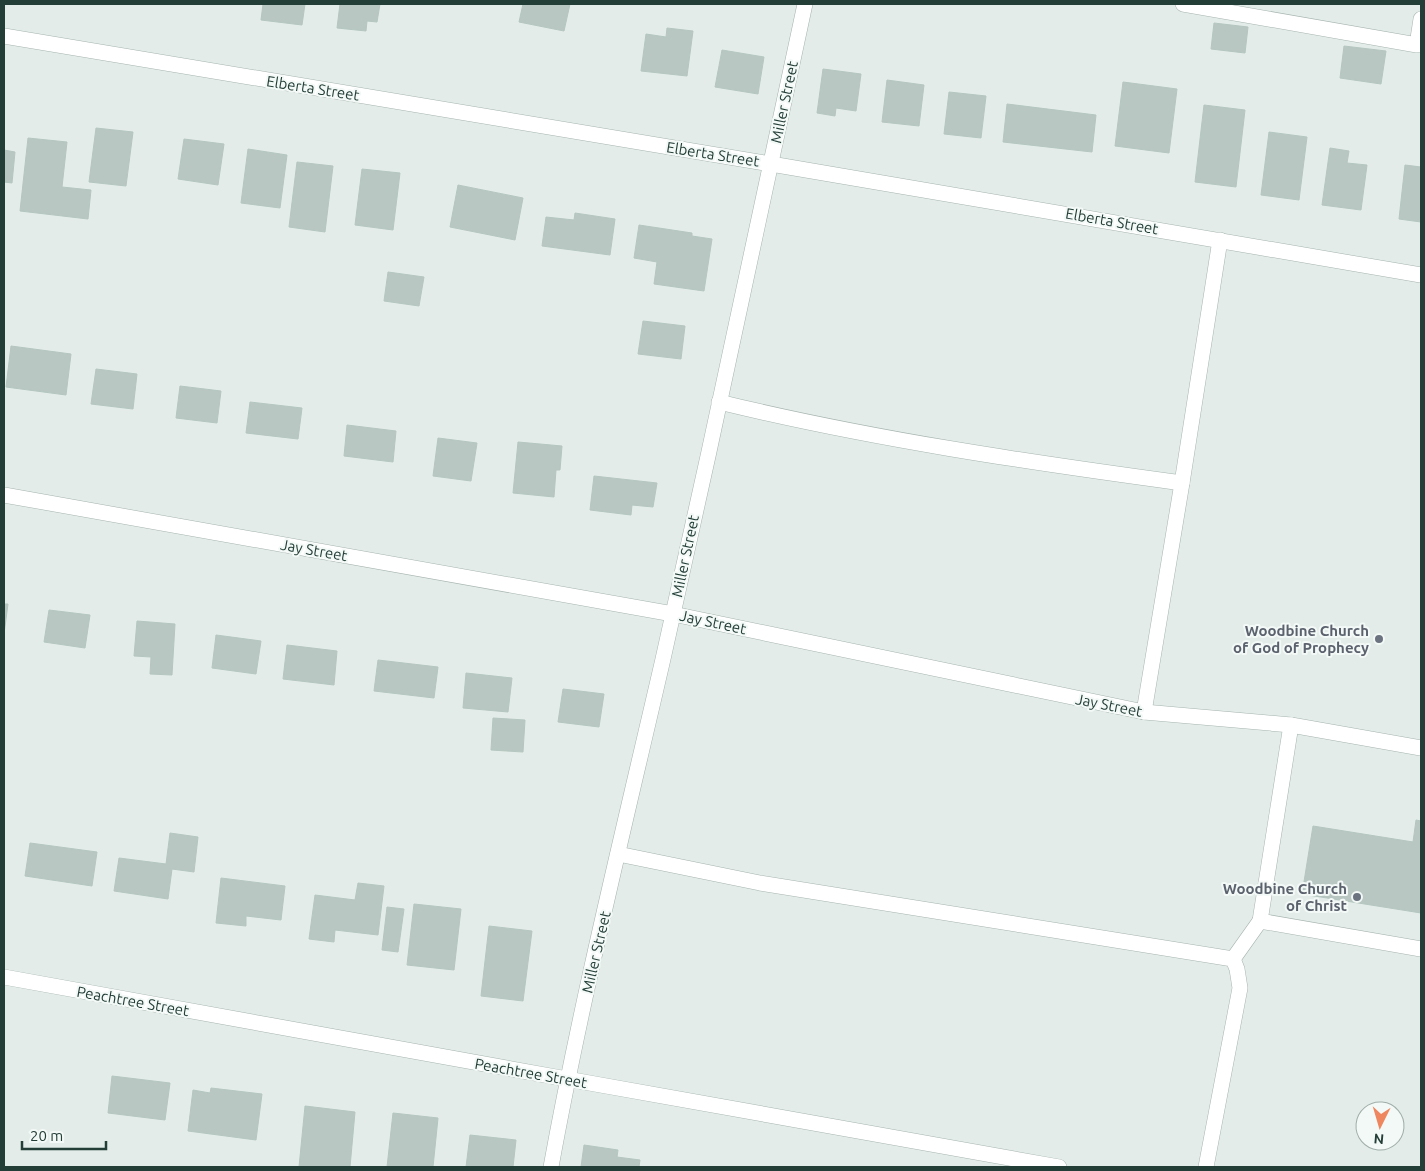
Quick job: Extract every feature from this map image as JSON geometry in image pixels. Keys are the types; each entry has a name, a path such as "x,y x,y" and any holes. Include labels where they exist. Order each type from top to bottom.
{"street":[{"name":"Miller Street","path":"551,1167 567,1080 673,614 805,4"},
{"path":"1183,4 1417,45 1421,19"},
{"name":"Elberta Street","path":"4,36 1421,275"},
{"path":"1144,712 1220,240"},
{"path":"719,402 763,413 1036,463 1182,482"},
{"name":"Jay Street","path":"4,495 673,614 1144,712 1291,725 1421,748"},
{"path":"1233,959 1260,921 1291,725"},
{"path":"618,854 760,883 1233,959"},
{"path":"1260,921 1421,949"},
{"path":"1206,1167 1240,988 1237,969 1233,959"},
{"name":"Peachtree Street","path":"4,977 567,1080 1059,1167"}],"building":[{"path":"263,4 305,4 302,25 261,20"},
{"path":"340,4 380,4 377,22 367,21 366,31 337,28"},
{"path":"523,4 570,4 564,31 519,22"},
{"path":"1214,23 1248,27 1245,53 1211,49"},
{"path":"667,28 693,31 687,76 641,71 646,34 666,37"},
{"path":"1344,46 1386,51 1381,84 1340,78"},
{"path":"722,50 764,57 758,94 715,87"},
{"path":"823,69 861,74 856,111 836,108 835,116 817,113"},
{"path":"887,80 924,85 919,126 882,122"},
{"path":"1123,82 1177,89 1169,153 1115,146"},
{"path":"949,92 986,96 981,138 944,134"},
{"path":"1007,104 1096,115 1092,152 1003,142"},
{"path":"1204,105 1245,110 1236,187 1195,182"},
{"path":"96,128 133,132 126,186 89,182"},
{"path":"1269,132 1307,137 1299,200 1261,195"},
{"path":"28,138 67,142 62,187 91,190 88,219 20,211"},
{"path":"184,139 224,144 218,185 178,179"},
{"path":"1330,148 1349,151 1347,163 1367,165 1361,210 1322,205"},
{"path":"248,149 287,155 280,208 241,203"},
{"path":"4,150 15,152 12,183 4,182"},
{"path":"297,162 333,166 325,232 289,227"},
{"path":"1405,165 1421,167 1421,222 1399,219"},
{"path":"362,169 400,173 393,230 355,225"},
{"path":"458,185 523,198 515,240 450,227"},
{"path":"575,213 615,219 610,255 542,246 546,217 574,220"},
{"path":"639,225 692,233 692,236 712,239 704,291 654,284 657,262 634,258"},
{"path":"388,272 424,277 419,306 384,301"},
{"path":"643,321 685,326 681,359 638,354"},
{"path":"11,346 71,354 66,395 6,387"},
{"path":"96,369 137,374 133,409 91,404"},
{"path":"180,386 221,391 217,423 176,418"},
{"path":"250,402 302,408 298,439 246,433"},
{"path":"347,425 396,431 393,462 344,456"},
{"path":"438,438 477,443 471,481 433,476"},
{"path":"518,442 562,446 560,470 556,470 554,497 513,493"},
{"path":"594,476 657,483 653,507 632,505 631,515 590,510"},
{"path":"4,604 8,604 4,634"},
{"path":"49,610 90,615 85,648 44,642"},
{"path":"137,621 175,624 172,675 150,674 151,657 134,656"},
{"path":"216,635 261,641 256,674 212,668"},
{"path":"287,645 337,651 334,685 283,679"},
{"path":"378,660 438,667 434,698 374,691"},
{"path":"466,673 512,678 508,712 463,708"},
{"path":"563,689 604,694 599,727 558,722"},
{"path":"493,718 525,720 523,752 491,750"},
{"path":"1416,820 1421,821 1421,913 1302,894 1313,826 1413,842"},
{"path":"170,833 198,837 194,872 172,869 168,899 114,891 119,858 166,864"},
{"path":"30,843 97,852 92,886 25,876"},
{"path":"221,878 285,886 281,920 246,916 246,926 216,923"},
{"path":"358,883 384,886 378,935 335,930 334,942 309,939 315,895 355,900"},
{"path":"414,904 461,909 454,970 407,965"},
{"path":"387,907 404,909 398,952 382,950"},
{"path":"489,926 532,931 523,1001 481,996"},
{"path":"112,1076 170,1083 165,1120 108,1113"},
{"path":"211,1088 262,1094 256,1140 188,1131 193,1090 210,1093"},
{"path":"305,1106 355,1112 350,1167 299,1167"},
{"path":"393,1113 438,1118 433,1167 387,1167"},
{"path":"470,1135 516,1140 513,1167 466,1167"},
{"path":"584,1145 618,1150 617,1157 640,1160 639,1167 581,1167"}],"place":[{"name":"Woodbine Church of God of Prophecy","path":"1379,639"},
{"name":"Woodbine Church of Christ","path":"1357,897"}]}
